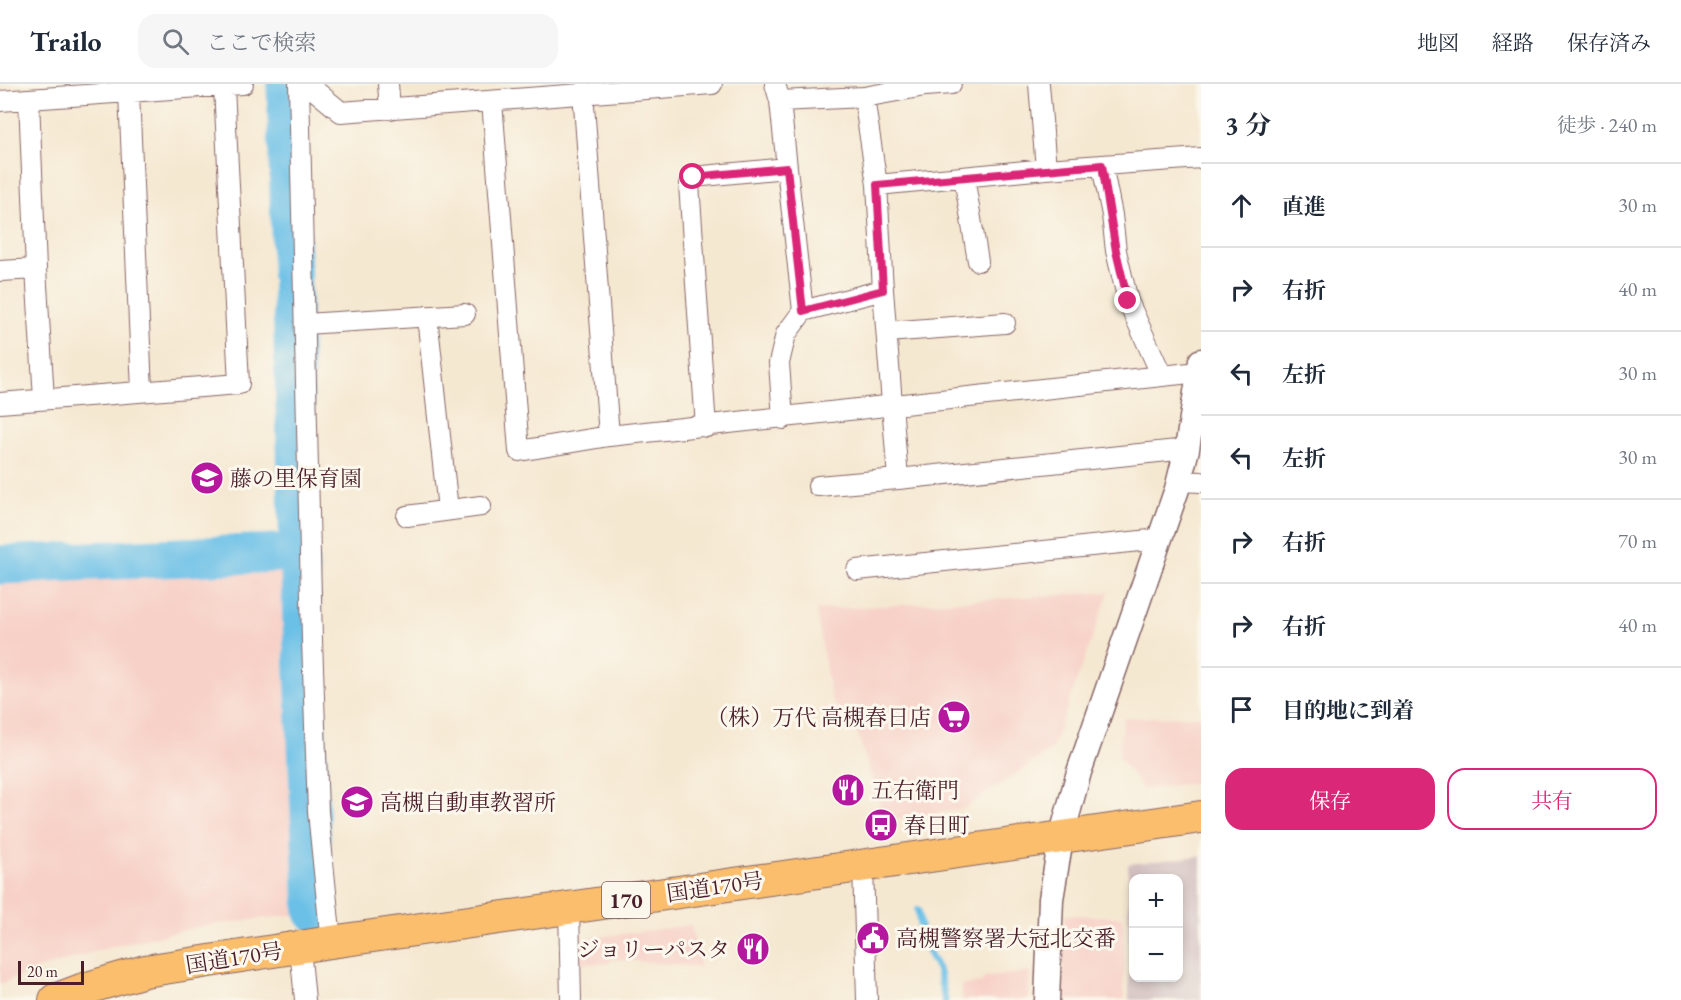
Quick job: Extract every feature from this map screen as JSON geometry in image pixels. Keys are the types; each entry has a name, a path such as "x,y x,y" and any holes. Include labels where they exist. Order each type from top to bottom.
{"highway":[{"name":"国道170号","path":"55,1000 145,971 331,942 1201,817"}],"street":[{"path":"299,84 318,812 331,942"},
{"path":"307,84 341,112 390,109 482,95 712,84"},
{"path":"388,84 390,109"},
{"path":"803,311 777,93 864,97 925,85 951,84"},
{"path":"1039,84 1046,170"},
{"path":"0,101 234,85 239,384 0,403"},
{"path":"574,90 609,436"},
{"path":"129,93 142,391"},
{"path":"482,95 519,451 609,436 1162,376 1200,366 1187,449 1190,482 1160,539 1079,772 1061,838 1051,899 1047,1000"},
{"path":"864,97 877,185 898,479"},
{"path":"29,99 44,399"},
{"path":"877,185 1201,158"},
{"path":"1102,165 1116,251 1128,301 1162,376"},
{"path":"706,426 689,184 693,177 787,168"},
{"path":"964,177 978,261"},
{"path":"0,271 36,269"},
{"path":"783,418 778,363 786,334 803,311 883,290"},
{"path":"305,324 465,314"},
{"path":"426,316 448,510"},
{"path":"887,332 1005,323"},
{"path":"818,486 1187,449"},
{"path":"407,516 481,506"},
{"path":"857,570 1160,539"},
{"path":"863,866 867,1000"},
{"path":"569,908 571,1000"},
{"path":"300,948 305,1000"}],"shaded area":[{"path":"290,562 309,913 202,926 111,947 38,969 0,984 0,570"},
{"name":"（株）万代 高槻春日店","path":"1109,592 1052,749 963,809 885,821 858,735 831,699 816,610"},
{"path":"1201,716 1201,782 1143,789 1118,756 1124,718"},
{"path":"1201,856 1201,1000 1129,1000 1128,864"},
{"path":"1065,915 1123,917 1124,1000 1062,1000"},
{"path":"691,925 700,967 613,959 607,964 577,963 574,940"},
{"path":"1030,972 1028,1000 962,1000 962,985 981,983 985,977"}],"waterway":[{"path":"286,84 299,552 314,912"},
{"path":"0,565 299,552"},
{"path":"918,910 922,940 938,969 945,1000"}],"place":[{"name":"藤の里保育園","path":"207,478"},
{"name":"（株）万代 高槻春日店","path":"954,717"},
{"name":"五右衛門","path":"848,790"},
{"name":"高槻自動車教習所","path":"357,802"},
{"name":"春日町","path":"881,825"},
{"name":"高槻警察署大冠北交番","path":"873,938"},
{"name":"ジョリーパスタ","path":"753,949"}],"route":[{"path":"693,177 787,168 803,311 883,290 877,185 1102,165 1112,215 1116,251 1128,301"}]}
